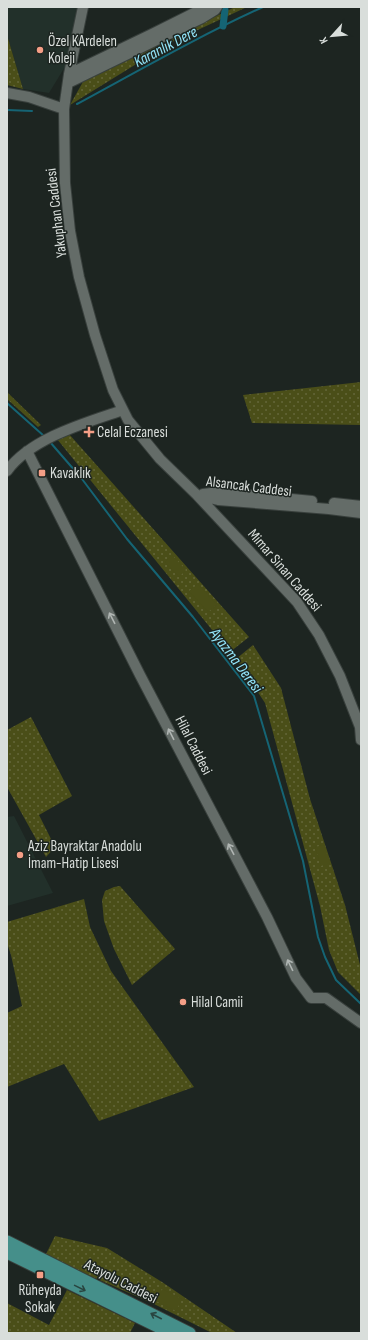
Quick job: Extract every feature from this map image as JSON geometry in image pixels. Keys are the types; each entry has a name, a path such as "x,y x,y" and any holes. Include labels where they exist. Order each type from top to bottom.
{"main road":[{"name":"Atayolu Caddesi","path":"7,1241 36,1262 170,1333"},
{"name":"Atayolu Caddesi","path":"7,1252 36,1262 190,1333"}],"street":[{"name":"Yakuphan Caddesi","path":"83,7 64,108 65,183 70,231 80,277 95,335 113,390 128,420 160,459 197,495"},
{"path":"69,78 206,7"},
{"path":"69,78 202,18 217,7"},
{"path":"7,93 29,97 64,108"},
{"path":"7,471 28,451 47,439 123,410"},
{"name":"Hilal Caddesi","path":"28,451 140,675 267,917 296,978 311,998 326,998 361,1023"},
{"name":"Alsancak Caddesi","path":"197,495 220,492 361,506"},
{"name":"Alsancak Caddesi","path":"197,495 218,500 361,513"},
{"name":"Mimar Sinan Caddesi","path":"197,495 297,602 319,635 340,676 360,727 361,740"}],"shaded area":[{"name":"Özel KArdelen Koleji","path":"7,7 78,7 66,65 49,93 23,89 7,35"},
{"name":"Aziz Bayraktar Anadolu İmam-Hatip Lisesi","path":"14,816 53,893 7,906 7,817"}],"green space":[{"path":"235,7 247,7 172,42 70,105 84,80"},
{"path":"7,35 23,89 7,85"},
{"path":"361,382 361,425 252,423 243,395"},
{"path":"7,392 41,425 38,427 7,399"},
{"path":"69,434 249,637 230,652 57,439"},
{"path":"172,555 186,570 179,577 165,562"},
{"path":"198,584 217,605 208,612 189,591"},
{"path":"253,645 281,688 310,799 345,905 361,969 361,995 338,972 329,950 320,906 265,703 236,659"},
{"path":"31,717 72,796 39,815 55,847 46,857 7,787 7,730"},
{"path":"324,845 330,863 321,866 315,847"},
{"path":"120,886 175,949 132,985 114,949 104,921 102,900 105,891"},
{"path":"84,899 90,927 111,971 194,1087 99,1121 64,1064 7,1087 7,1013 22,1006 7,943 7,922"},
{"path":"55,1236 107,1248 162,1282 237,1333 212,1333 154,1304 45,1256"},
{"path":"162,1289 182,1299 176,1311 156,1301"},
{"path":"67,1290 135,1323 130,1333 7,1333 7,1303 49,1325"}],"waterway":[{"name":"Karanlık Dere","path":"77,104 192,42 263,7"},
{"path":"223,26 225,10"},
{"name":"Karanlık Dere","path":"7,110 32,111"},
{"name":"Ayazma Deresi","path":"7,403 44,436"},
{"name":"Ayazma Deresi","path":"50,442 82,479 127,539 193,617 254,696 303,861 318,937 325,957 336,980 361,1004"}],"place":[{"name":"Özel KArdelen Koleji","path":"40,50"},
{"name":"Celal Eczanesi","path":"89,432"},
{"name":"Kavaklık","path":"42,473"},
{"name":"Aziz Bayraktar Anadolu İmam-Hatip Lisesi","path":"20,855"},
{"name":"Hilal Camii","path":"183,1002"},
{"name":"Rüheyda Sokak","path":"40,1275"}]}
